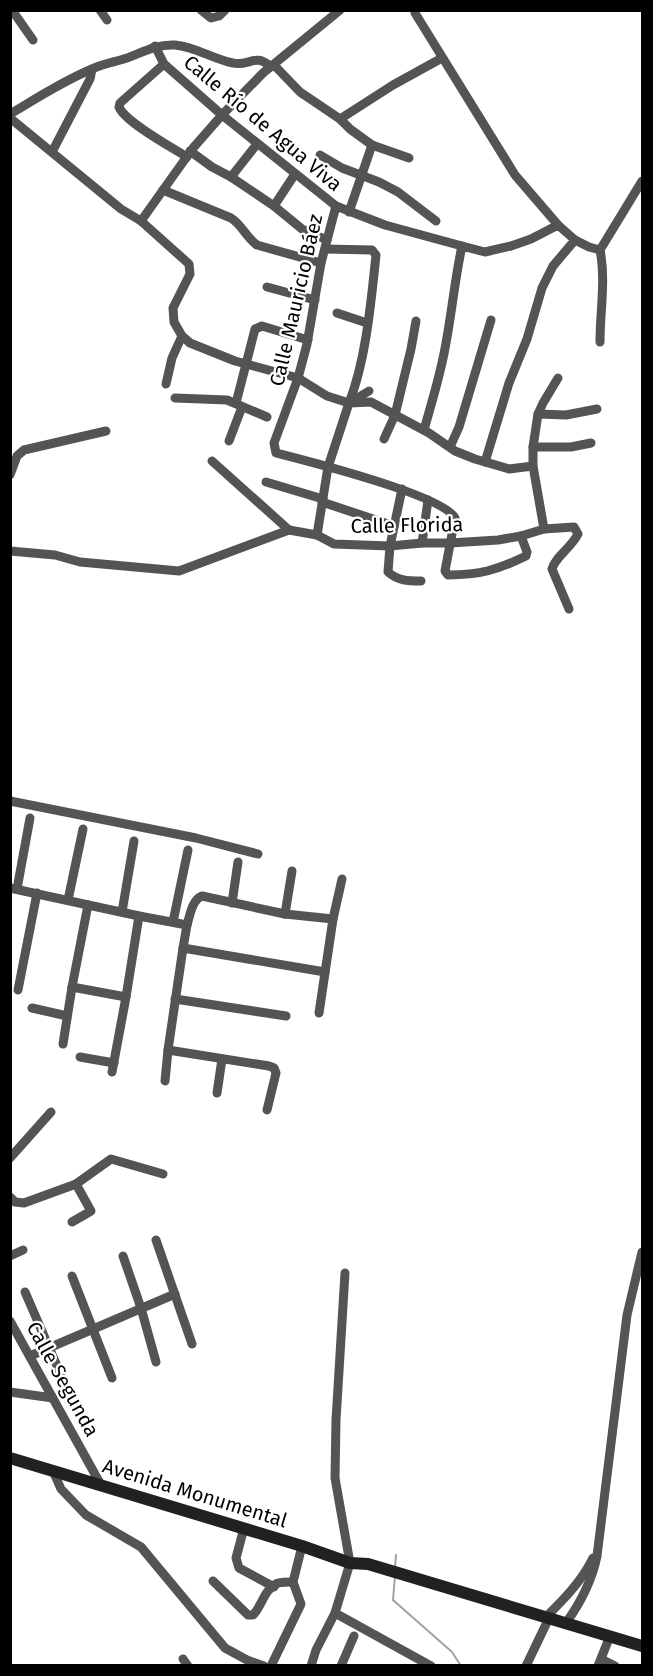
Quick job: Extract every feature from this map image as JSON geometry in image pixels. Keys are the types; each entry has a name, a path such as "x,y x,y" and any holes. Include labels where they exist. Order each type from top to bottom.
{"main road":[{"name":"Avenida Monumental","path":"10,1458 244,1528 350,1563 368,1564 548,1618"},
{"path":"548,1618 642,1646"}],"street":[{"path":"12,10 33,40"},
{"path":"100,10 107,20"},
{"path":"201,10 211,18 219,16 225,10"},
{"path":"141,221 189,154 222,115 273,66 340,10"},
{"path":"415,13 515,175 558,225 575,240 588,247 600,249"},
{"path":"409,158 372,145 350,129 340,118 300,92 273,66 260,60 235,64 196,49 175,45 155,46 92,69 54,87 10,116 121,209 141,221 189,264 190,274 173,308 174,322 189,343 298,378 327,396 349,404 371,402 424,430 455,451 485,462 509,470 533,466"},
{"name":"Calle Río de Agua Viva","path":"155,46 164,64 222,115 336,206 349,212 385,225 485,252 531,239 558,225"},
{"path":"340,118 442,58"},
{"path":"164,64 120,103 122,114 153,137 231,177 326,244 372,250 376,255 356,386 328,467 317,535"},
{"path":"52,152 90,79 92,69"},
{"path":"231,177 257,144"},
{"path":"349,212 372,145"},
{"path":"320,155 342,168 398,192 436,221"},
{"path":"274,206 295,174"},
{"path":"600,342 603,269 600,249 642,181"},
{"path":"163,190 231,218 257,245 321,263"},
{"name":"Calle Mauricio Báez","path":"328,467 276,453 274,443 298,378 308,340 321,263 336,206"},
{"path":"485,462 542,288 553,266 575,240"},
{"path":"424,430 446,346 454,302 455,278 462,246"},
{"path":"267,287 315,300"},
{"path":"337,313 367,323"},
{"path":"450,447 459,427 491,320"},
{"path":"384,439 395,415 416,321"},
{"path":"229,441 255,329 262,326 308,340"},
{"path":"166,384 172,357 182,336"},
{"path":"544,529 533,466 533,447 538,414 558,378"},
{"path":"349,404 369,391"},
{"path":"175,398 227,400 267,417"},
{"path":"538,414 566,415 597,409"},
{"path":"10,475 17,456 24,450 106,431"},
{"path":"533,447 571,447 591,443"},
{"path":"10,550 55,555 80,562 179,571 288,530 212,461"},
{"path":"328,467 402,489 429,500 452,514 455,518 445,571 448,575 489,572 526,556 527,552 521,536"},
{"path":"266,482 394,526"},
{"path":"402,489 390,546 388,572 393,577 405,581 421,581"},
{"path":"422,543 429,500"},
{"name":"Calle Florida","path":"288,530 317,535 334,544 390,546 498,540 544,529 574,527 578,534 567,551 554,562 552,569 569,609"},
{"path":"10,801 196,838 258,854"},
{"path":"30,818 14,888 187,925"},
{"path":"69,900 83,829"},
{"path":"122,912 134,841"},
{"path":"173,922 188,850"},
{"path":"232,903 238,862"},
{"path":"285,914 292,871"},
{"path":"319,1013 333,919 342,879"},
{"path":"18,990 37,893"},
{"path":"165,1081 187,925 198,897 285,914 333,919"},
{"path":"63,1044 88,904"},
{"path":"81,1057 113,1067 139,916"},
{"path":"183,948 325,972"},
{"path":"10,973 21,975"},
{"path":"72,987 126,997"},
{"path":"175,999 286,1016"},
{"path":"32,1008 67,1016"},
{"path":"168,1050 269,1065 274,1068 276,1073 267,1110"},
{"path":"217,1093 222,1059"},
{"path":"10,1158 51,1112"},
{"path":"10,1197 15,1202 24,1203 76,1184 111,1158 163,1174"},
{"path":"72,1222 92,1209 76,1184"},
{"path":"156,1240 192,1344"},
{"path":"10,1256 23,1250"},
{"path":"566,1623 582,1598 593,1573 627,1315 642,1252"},
{"path":"123,1256 156,1362"},
{"path":"311,1665 335,1613 350,1563 335,1478 336,1420 345,1273"},
{"path":"72,1276 112,1378"},
{"path":"25,1292 70,1396"},
{"path":"30,1356 174,1294"},
{"name":"Calle Segunda","path":"10,1321 101,1485"},
{"path":"10,1392 53,1398"},
{"path":"53,1471 61,1489 86,1515 141,1547 225,1648 246,1663 264,1665"},
{"path":"244,1528 236,1558 239,1568 274,1587"},
{"path":"526,1665 548,1618 583,1576 598,1545"},
{"path":"271,1665 301,1604 293,1582 302,1546"},
{"path":"213,1581 248,1615 253,1615 257,1611 265,1594 278,1583 293,1582"},
{"path":"572,1590 582,1598"},
{"path":"335,1613 431,1665"},
{"path":"341,1665 354,1636"},
{"path":"610,1636 599,1662 615,1665"}],"waterway":[{"path":"395,1567 396,1555"},
{"path":"395,1576 393,1600 452,1652 461,1666"}]}
